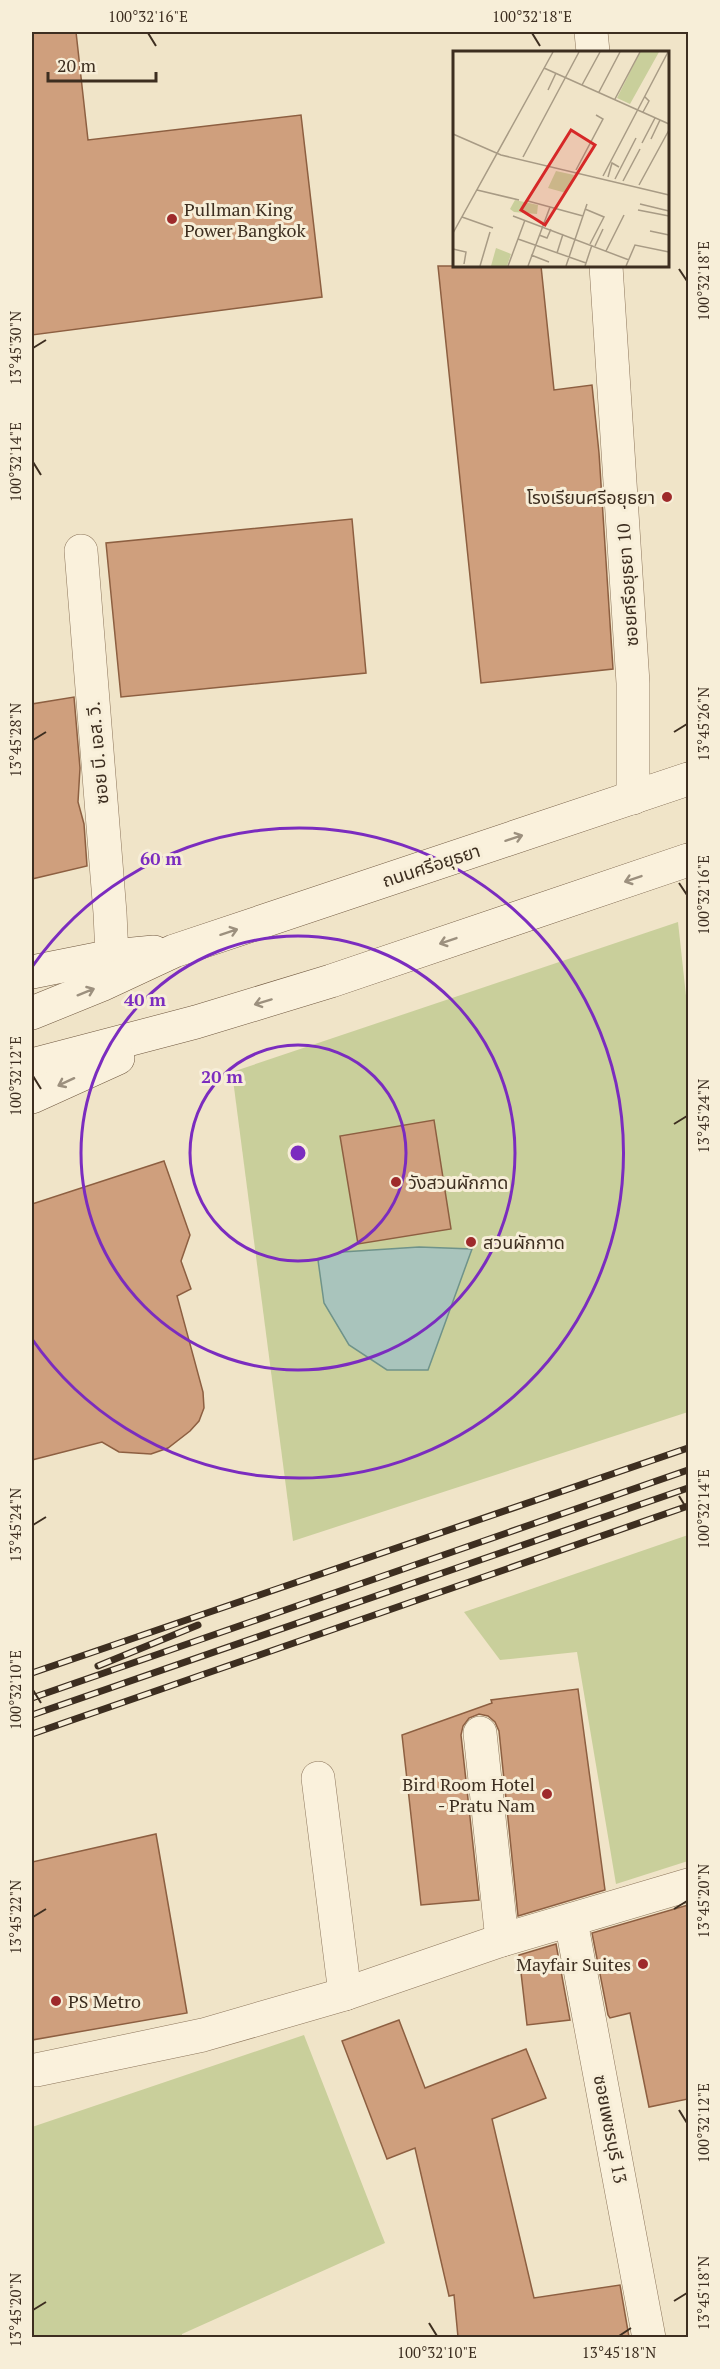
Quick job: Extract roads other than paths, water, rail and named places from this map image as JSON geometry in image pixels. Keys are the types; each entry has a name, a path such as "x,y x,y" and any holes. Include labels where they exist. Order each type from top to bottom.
{"street":[{"path":"591,32 593,51"},
{"name":"ซอยศรีอยุธยา 10","path":"606,267 633,683 633,798"},
{"name":"ซอย บี. เอส. วี.","path":"81,551 112,956"},
{"name":"ถนนศรีอยุธยา","path":"32,1013 101,985 174,951 688,779"},
{"path":"32,1065 196,1022 331,981 688,860"},
{"name":"ถนนศรีอยุธยา","path":"32,972 112,956 174,951"},
{"path":"32,1098 196,1022"},
{"path":"480,1733 502,1940"},
{"path":"318,1778 345,1994"},
{"path":"36,2070 203,2035 345,1994 502,1940 688,1885"},
{"name":"ซอยเพชรบุรี 13","path":"571,1921 649,2337"}],"water":[{"path":"419,1247 472,1249 428,1370 387,1370 349,1345 324,1303 318,1260 342,1252"}],"railway":[{"path":"32,1673 688,1448"},
{"path":"32,1698 688,1470"},
{"path":"32,1715 688,1488"},
{"path":"32,1734 688,1506"},
{"path":"98,1666 198,1625"}],"place":[{"name":"Pullman King Power Bangkok","path":"172,219"},
{"name":"โรงเรียนศรีอยุธยา","path":"667,497"},
{"name":"วังสวนผักกาด","path":"396,1182"},
{"name":"สวนผักกาด","path":"471,1242"},
{"name":"Bird Room Hotel - Pratu Nam","path":"547,1794"},
{"name":"Mayfair Suites","path":"643,1964"},
{"name":"PS Metro","path":"56,2001"}]}
